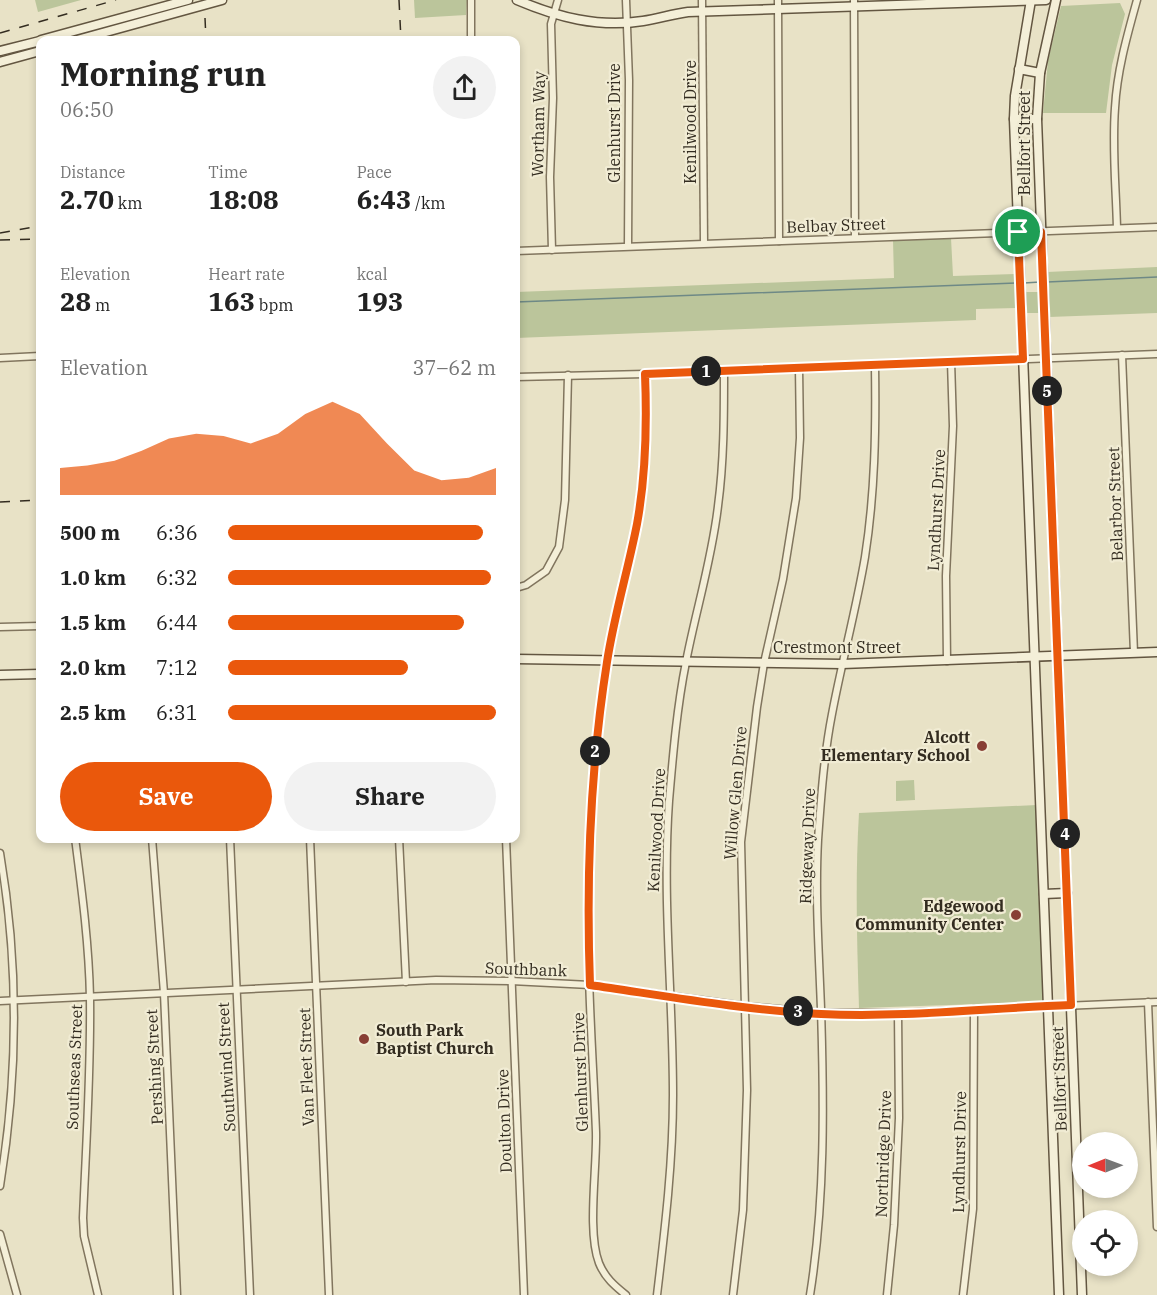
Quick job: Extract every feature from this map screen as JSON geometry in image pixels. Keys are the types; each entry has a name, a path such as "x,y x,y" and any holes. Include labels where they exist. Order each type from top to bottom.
{"main road":[{"path":"69,36 149,15 188,0"},
{"path":"149,15 222,0"},
{"path":"517,0 554,14 600,24 627,23 673,14 702,12 778,10 854,4 1047,0"},
{"name":"Bellfort Street","path":"1031,0 1015,96 1014,119 1059,1295"},
{"name":"Bellfort Street","path":"1056,0 1040,73 1036,119 1082,1295"},
{"path":"84,36 91,32"},
{"path":"0,51 36,42"},
{"path":"0,62 36,52"},
{"path":"1019,69 1040,73"},
{"path":"1014,119 1036,119"},
{"name":"Crestmont Street","path":"520,659 842,664 1157,652"},
{"path":"0,675 36,674"},
{"path":"1044,894 1067,893"}],"street":[{"path":"471,0 471,36"},
{"name":"Wortham Way","path":"552,250 551,24 558,0"},
{"name":"Glenhurst Drive","path":"626,0 629,80 628,246"},
{"name":"Kenilwood Drive","path":"702,0 704,243"},
{"path":"778,0 779,241"},
{"path":"1117,228 1113,130 1115,107 1122,55 1137,0"},
{"path":"854,4 855,237"},
{"name":"Belbay Street","path":"520,251 1157,227"},
{"path":"520,377 1157,354"},
{"name":"Belarbor Street","path":"1122,355 1134,652"},
{"path":"0,358 36,356"},
{"name":"Lyndhurst Drive","path":"947,661 946,586 953,426 951,361"},
{"name":"Ridgeway Drive","path":"810,1295 819,1203 823,1121 818,843 823,774 842,664 858,591 872,498 875,447 875,365"},
{"name":"Willow Glen Drive","path":"733,1295 743,1210 747,1090 741,842 747,778 764,663 783,579 796,498 800,438 799,368"},
{"name":"Kenilwood Drive","path":"657,1295 670,1186 673,1094 666,909 666,841 672,762 686,662 706,577 718,507 724,438 724,371"},
{"name":"Glenhurst Drive","path":"626,1295 610,1282 600,1264 595,1247 597,1151 588,908 589,840 593,774 607,659 632,550 641,497 645,440 645,374"},
{"path":"520,587 546,571 559,548 565,500 568,375"},
{"path":"0,627 36,626"},
{"name":"Southseas Street","path":"76,843 85,912 90,995 90,1053 83,1218 84,1236 98,1295"},
{"name":"Pershing Street","path":"153,843 164,993 177,1295"},
{"name":"Southwind Street","path":"230,843 250,1295"},
{"name":"Van Fleet Street","path":"310,843 329,1295"},
{"path":"399,843 406,982"},
{"name":"Doulton Drive","path":"506,843 525,1295"},
{"path":"0,853 10,932 14,1000 14,1060 10,1113 0,1186"},
{"name":"Southbank","path":"0,1001 406,982 512,981 590,985 821,1014 1157,1002"},
{"path":"1148,1002 1157,1227"},
{"name":"Lyndhurst Drive","path":"963,1295 973,1209 974,1010"},
{"name":"Northridge Drive","path":"887,1295 894,1225 899,1118 897,1013"},
{"path":"0,1234 17,1295"}],"green space":[{"path":"35,0 81,0 38,12"},
{"path":"414,0 467,0 466,15 415,18"},
{"path":"1120,3 1125,14 1112,65 1106,113 1043,113 1048,61 1061,6"},
{"path":"951,238 953,276 1015,274 1016,308 976,309 976,320 520,338 520,292 894,278 893,240"},
{"path":"1157,267 1157,313 1049,317 1047,272"},
{"path":"1023,292 1040,292 1041,313 1024,313"},
{"path":"914,780 915,800 896,801 896,781"},
{"path":"1037,805 1043,1000 1040,1002 859,1008 857,886 859,813"}],"waterway":[{"path":"1047,282 1157,277"},
{"path":"1024,283 1040,282"},
{"path":"520,302 1016,283"}],"railway":[{"path":"0,33 116,0"},
{"path":"399,0 401,36"},
{"path":"205,18 206,36"},
{"path":"0,233 36,227"},
{"path":"0,240 36,239"},
{"path":"0,502 36,500"}],"place":[{"name":"Alcott Elementary School","path":"982,746"},
{"name":"Edgewood Community Center","path":"1016,915"},
{"name":"South Park Baptist Church","path":"364,1039"}],"route":[{"path":"1018,232 1041,232 1071,1005 901,1013 821,1014 590,985 588,908 593,774 607,659 632,550 641,497 645,440 645,374 1023,359 1018,232"}]}
